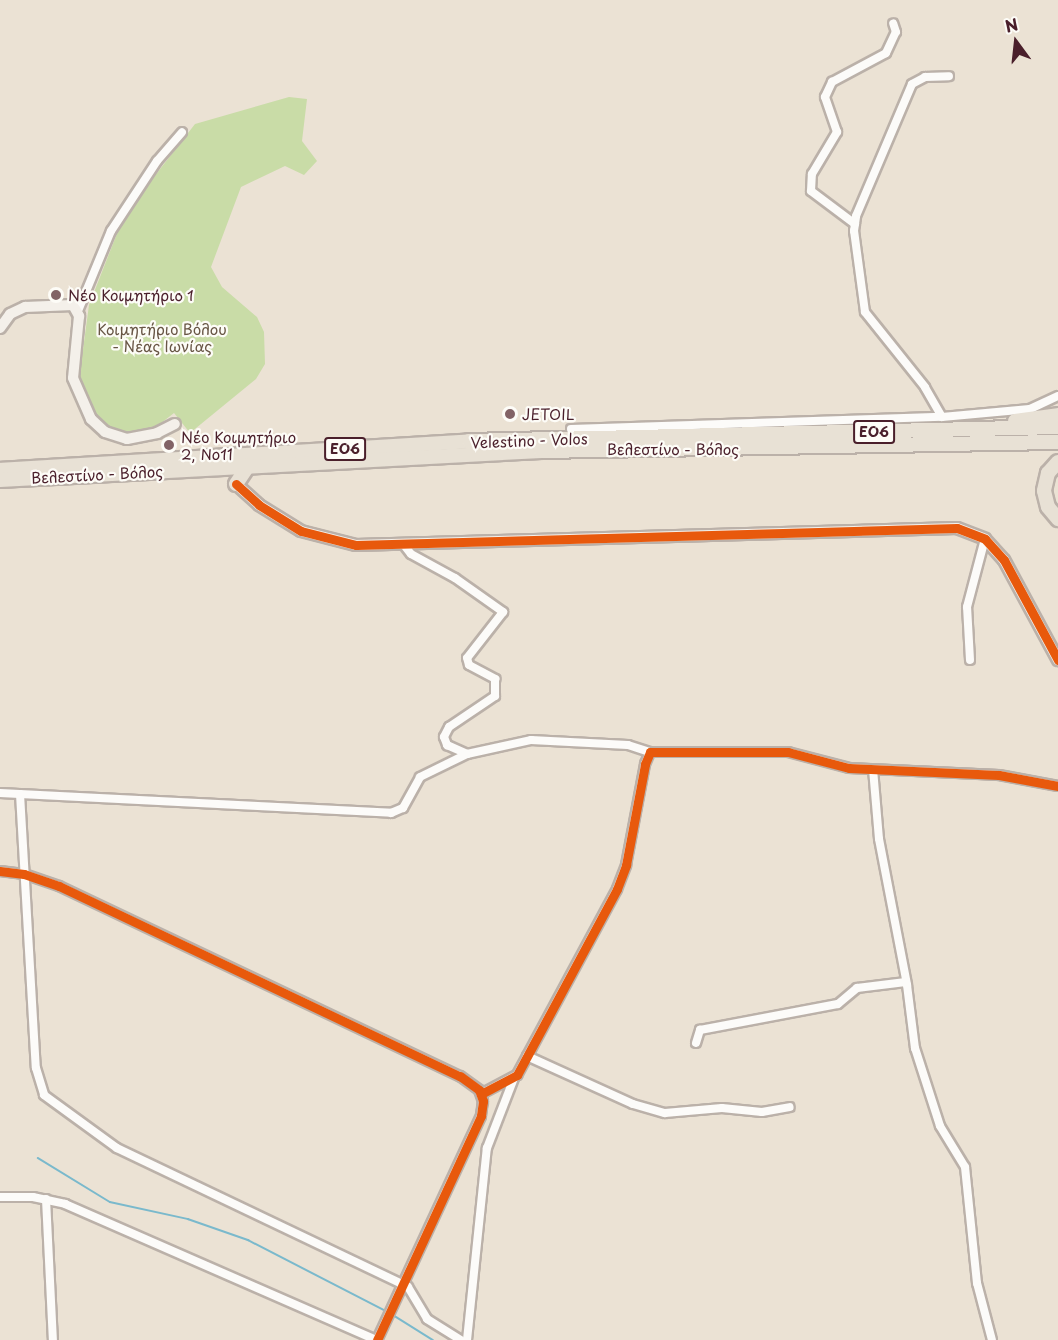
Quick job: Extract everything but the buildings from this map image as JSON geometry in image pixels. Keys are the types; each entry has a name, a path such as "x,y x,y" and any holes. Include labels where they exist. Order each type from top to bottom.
{"highway":[{"path":"941,424 1058,415"},
{"name":"Velestino - Volos","path":"0,470 625,431 941,424 1058,427"},
{"name":"Βελεστίνο - Βόλος","path":"0,480 541,451 712,450 1058,442"},
{"path":"712,450 776,454 1058,451"},
{"path":"225,467 236,484 249,465"},
{"path":"1050,472 1046,502 1058,519"}],"street":[{"path":"855,224 811,190 812,174 837,132 825,97 832,82 886,53 896,32 893,23"},
{"path":"949,76 925,77 912,84 855,224 865,312 925,387 941,424 1030,409 1058,396"},
{"path":"175,424 147,436 121,439 105,432 91,419 73,378 78,311 111,231 157,161 182,132"},
{"path":"0,328 10,314 31,306 66,303 78,311"},
{"path":"571,429 625,431"},
{"path":"236,484 272,515 320,539 356,545 940,526 957,528 985,539 1004,560 1058,660"},
{"path":"970,660 967,607 985,539"},
{"path":"404,545 411,554 455,578 503,612 466,658 469,665 495,680 495,696 445,734 447,745 467,754"},
{"path":"0,793 391,813 403,808 420,777 467,754 531,741 628,745 650,752 789,752 832,766 999,775 1058,786"},
{"path":"467,1340 488,1148 515,1077 622,879 645,764 650,752"},
{"path":"873,769 879,839 921,1072 942,1131 965,1167 977,1282 992,1340"},
{"path":"20,794 37,1077 47,1098 117,1148 411,1289 427,1319 461,1340"},
{"path":"0,872 24,874 59,886 448,1070 470,1082 481,1094 481,1116 377,1340 74,1207 46,1199 0,1197"},
{"path":"696,1043 701,1030 838,1004 857,988 906,982"},
{"path":"527,1056 633,1104 664,1113 722,1108 762,1113 790,1107"},
{"path":"481,1094 515,1077"},
{"path":"46,1199 53,1340"}],"green space":[{"name":"Κοιμητήριο Βόλου - Νέας Ιωνίας","path":"289,97 307,99 302,141 317,161 304,175 285,166 241,187 211,267 222,287 257,317 264,332 265,364 256,379 190,433 174,413 151,431 118,435 94,418 82,395 79,379 89,305 118,231 143,191 195,124"}],"waterway":[{"path":"38,1158 110,1202 188,1219 248,1240 386,1311"},
{"path":"393,1315 433,1340"}],"cycle path":[{"path":"236,484 259,505 301,531 356,545 957,528 985,539 1004,560 1058,660"},
{"path":"481,1094 517,1075 617,889 626,865 645,764 650,752 788,752 849,768 999,775 1058,786"},
{"path":"0,871 24,874 59,886 460,1076 479,1090 483,1101 481,1116 377,1340"}],"place":[{"name":"Νέο Κοιμητήριο 1","path":"56,295"},
{"name":"JETOIL","path":"510,414"},
{"name":"Νέο Κοιμητήριο 2, Νο11","path":"169,445"}]}
